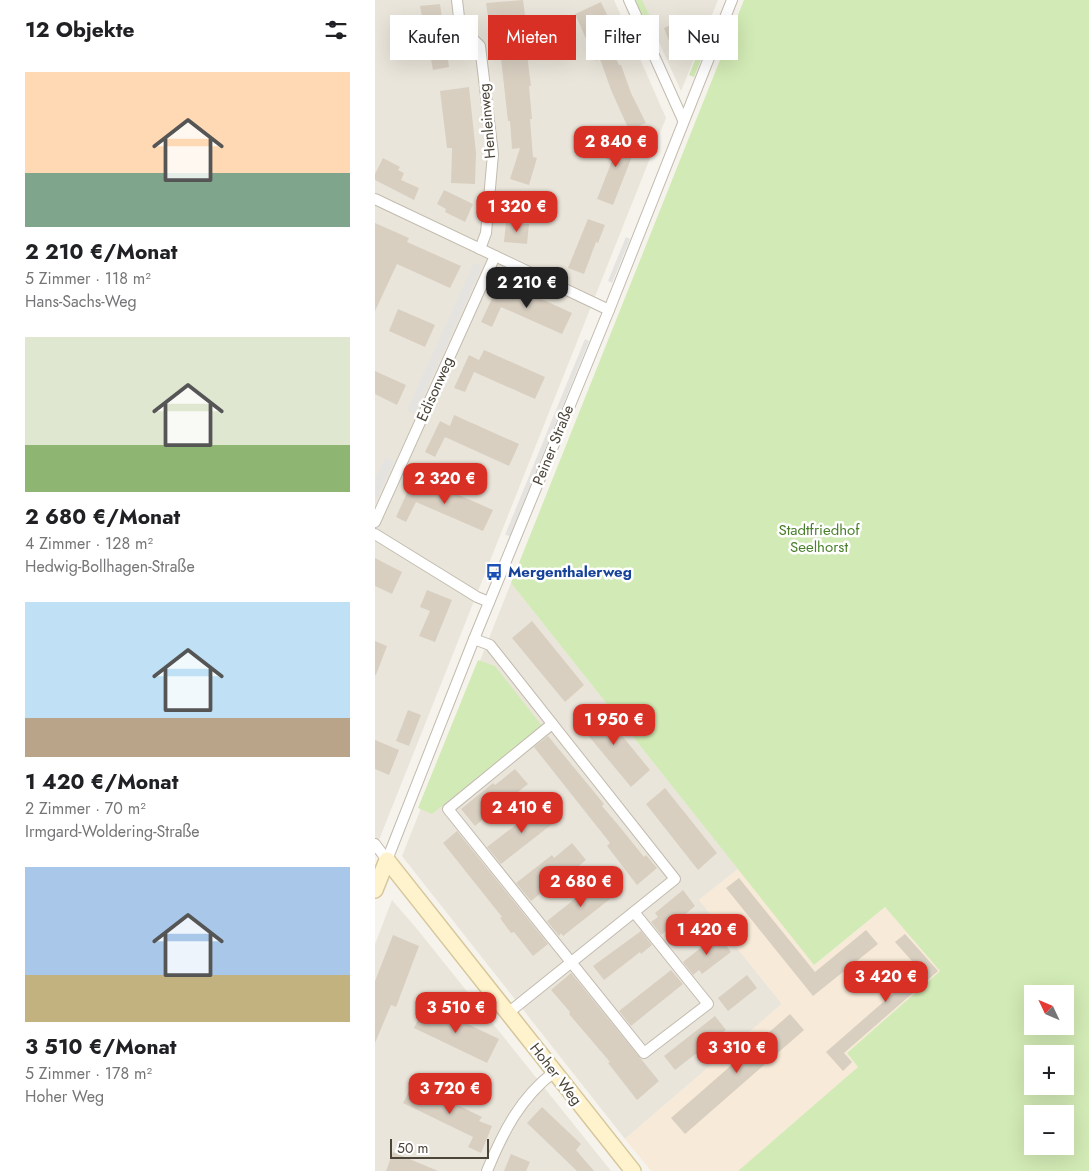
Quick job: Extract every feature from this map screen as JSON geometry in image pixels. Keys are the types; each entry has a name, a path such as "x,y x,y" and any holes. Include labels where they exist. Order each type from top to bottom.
{"street":[{"name":"Henleinweg","path":"457,0 460,26 480,46 493,154 486,232 480,249"},
{"path":"629,0 683,120"},
{"name":"Peiner Straße","path":"375,890 474,639 609,310 732,0"},
{"path":"375,200 609,310"},
{"name":"Edisonweg","path":"375,522 495,256"},
{"path":"375,534 477,597 489,602"},
{"path":"474,639 490,645 675,879 508,1013"},
{"path":"552,724 448,809 644,1053 707,1004 634,912"},
{"path":"375,844 387,860"},
{"name":"Hoher Weg","path":"387,860 633,1171"},
{"path":"487,1171 498,1144 513,1116 533,1090 555,1072"}],"shaded area":[{"path":"375,0 614,0 621,15 586,15 586,60 640,60 666,118 375,850"},
{"path":"640,0 718,0 712,15 669,15 669,60 694,60 681,91 659,42 659,15 647,15"},
{"path":"626,237 630,239 612,283 608,281"},
{"path":"474,263 482,266 415,414 407,410"},
{"path":"585,339 589,341 510,536 505,535"},
{"path":"385,458 394,461 375,503 375,480"},
{"path":"511,583 738,869 699,900 782,1004 625,1139 402,856"},
{"path":"738,869 814,965 885,907 940,971 847,1053 858,1067 738,1171 651,1171 625,1139 782,1004 699,900"},
{"path":"392,900 611,1171 375,1171 375,944"}],"green space":[{"path":"634,0 642,0 649,15 641,15"},
{"name":"Stadtfriedhof Seelhorst","path":"744,0 1089,0 1089,1171 738,1171 858,1067 847,1053 940,971 885,907 814,965 511,583 720,60 738,60 738,15"},
{"path":"695,60 701,60 694,77 689,75"},
{"path":"478,660 495,666 542,726 432,814 418,808"}],"building":[{"path":"523,0 525,15 488,15 488,18 486,3"},
{"path":"601,2 607,15 586,15 586,39 575,14"},
{"path":"440,4 442,15 422,15 420,6"},
{"path":"669,26 669,41 664,28"},
{"path":"431,60 448,60 449,67 433,70"},
{"path":"501,60 528,60 531,86 529,86 533,157 537,158 529,185 510,179 520,148 512,149 510,121 508,121"},
{"path":"600,60 617,60 619,65 621,65 631,93 646,123 629,130 611,90"},
{"path":"469,87 476,153 475,184 451,183 452,148 447,148 440,91"},
{"path":"625,137 638,141 613,205 597,199 612,161 602,157 608,141 621,146"},
{"path":"383,158 400,167 398,170 404,173 401,180 419,188 414,200 375,180 375,174"},
{"path":"444,190 473,204 465,222 445,212 446,209 437,204"},
{"path":"588,219 605,225 598,243 596,242 584,274 568,268"},
{"path":"506,222 529,224 527,244 504,242"},
{"path":"375,223 409,238 407,242 461,266 450,288 397,264 375,311"},
{"path":"511,285 572,313 562,334 501,307 492,327 481,322 496,290 507,294"},
{"path":"398,309 435,325 425,347 389,331"},
{"path":"484,350 545,377 535,399 474,372 465,392 454,388 469,355 479,360"},
{"path":"375,371 406,385 397,405 375,394"},
{"path":"454,415 519,444 509,466 445,437 435,457 425,452 440,421 450,426"},
{"path":"425,480 493,510 483,531 416,502 406,522 396,517 411,484 421,489"},
{"path":"375,558 402,572 392,594 375,586"},
{"path":"427,590 452,600 435,642 419,636 430,611 420,607"},
{"path":"532,621 584,685 565,702 512,638"},
{"path":"375,641 387,646 376,675 375,675"},
{"path":"597,705 650,770 631,787 577,722"},
{"path":"408,710 421,715 409,746 396,741"},
{"path":"548,736 604,804 602,806 644,857 646,855 657,868 637,885 607,846 610,843 534,747"},
{"path":"375,740 399,750 389,775 375,769"},
{"path":"515,769 528,784 486,813 488,815 475,826 461,809 493,783 495,785"},
{"path":"665,788 717,853 698,870 646,804"},
{"path":"543,804 556,821 501,864 487,847"},
{"path":"457,831 548,944 533,956 514,932 511,933 500,918 502,917 443,843"},
{"path":"572,843 586,860 573,871 571,869 531,901 516,883 552,855 554,858"},
{"path":"601,878 615,895 563,936 561,933 559,936 547,921"},
{"path":"739,878 815,972 866,930 878,944 813,996 726,888"},
{"path":"683,890 695,906 661,935 651,922 658,917 655,913"},
{"path":"641,931 652,945 604,980 593,966"},
{"path":"718,934 731,952 702,974 699,970 693,975 683,962"},
{"path":"905,934 938,971 844,1053 852,1062 843,1071 826,1052 920,970 895,942"},
{"path":"393,935 419,946 396,1007 391,1005 375,1043 375,981"},
{"path":"671,970 683,984 631,1026 619,1011"},
{"path":"571,973 659,1081 637,1100 608,1063 610,1062 551,990"},
{"path":"747,975 757,988 728,1011 718,998"},
{"path":"426,1004 499,1039 487,1063 414,1028"},
{"path":"790,1014 804,1030 685,1134 671,1118"},
{"path":"715,1016 726,1030 675,1070 664,1056"},
{"path":"413,1083 482,1117 479,1121 492,1126 481,1153 468,1147 473,1137 403,1103"},
{"path":"542,1107 581,1144 576,1150 594,1171 577,1171 527,1123"},
{"path":"393,1152 438,1171 386,1171"},
{"path":"511,1154 530,1162 526,1171 504,1171"}],"place":[{"name":"Mergenthalerweg","path":"494,572"}]}
